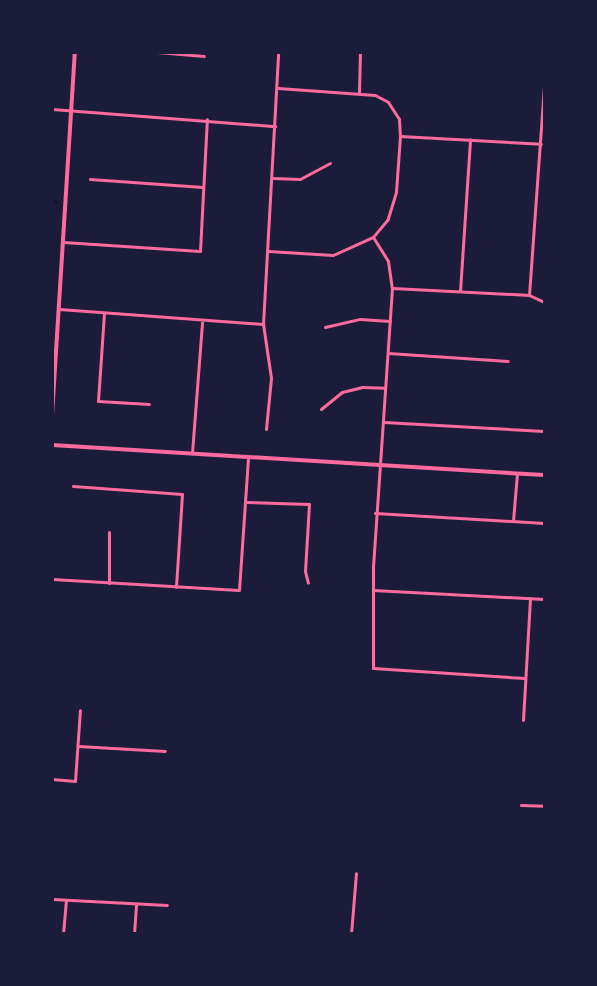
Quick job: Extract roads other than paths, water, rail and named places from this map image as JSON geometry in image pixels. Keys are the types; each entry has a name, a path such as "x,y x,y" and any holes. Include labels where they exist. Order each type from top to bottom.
{"street":[{"path":"52,415 75,52"},
{"path":"158,52 204,56"},
{"path":"266,429 271,378 263,324 278,88 278,52"},
{"path":"358,92 360,52"},
{"path":"268,251 333,255 374,237 388,219 396,192 400,135 399,119 388,102 358,92 278,88"},
{"path":"529,295 544,88"},
{"path":"52,109 207,119 274,126"},
{"path":"63,242 200,251 207,119"},
{"path":"400,135 541,144"},
{"path":"460,291 470,139"},
{"path":"273,178 300,179 330,163"},
{"path":"90,179 203,187"},
{"path":"374,237 388,261 393,288 375,513 373,668 525,678"},
{"path":"393,288 529,295 544,302"},
{"path":"59,309 202,322 263,324"},
{"path":"104,314 98,401 149,404"},
{"path":"325,327 360,319 390,321"},
{"path":"192,453 202,322"},
{"path":"388,353 508,361"},
{"path":"321,409 342,392 362,387 385,388"},
{"path":"384,422 544,431"},
{"path":"52,445 248,457 379,462 544,475"},
{"path":"52,579 239,591 248,457"},
{"path":"513,521 517,473"},
{"path":"73,486 182,494 176,587"},
{"path":"246,502 309,504 305,571 308,584"},
{"path":"375,513 544,523"},
{"path":"109,532 109,583"},
{"path":"373,590 544,599"},
{"path":"523,720 530,598"},
{"path":"52,779 75,781 80,710"},
{"path":"78,746 165,751"},
{"path":"521,805 544,806"},
{"path":"351,933 356,873"},
{"path":"52,899 167,905"},
{"path":"63,933 66,900"},
{"path":"134,933 136,904"}],"waterway":[{"path":"52,201 58,202"}]}
